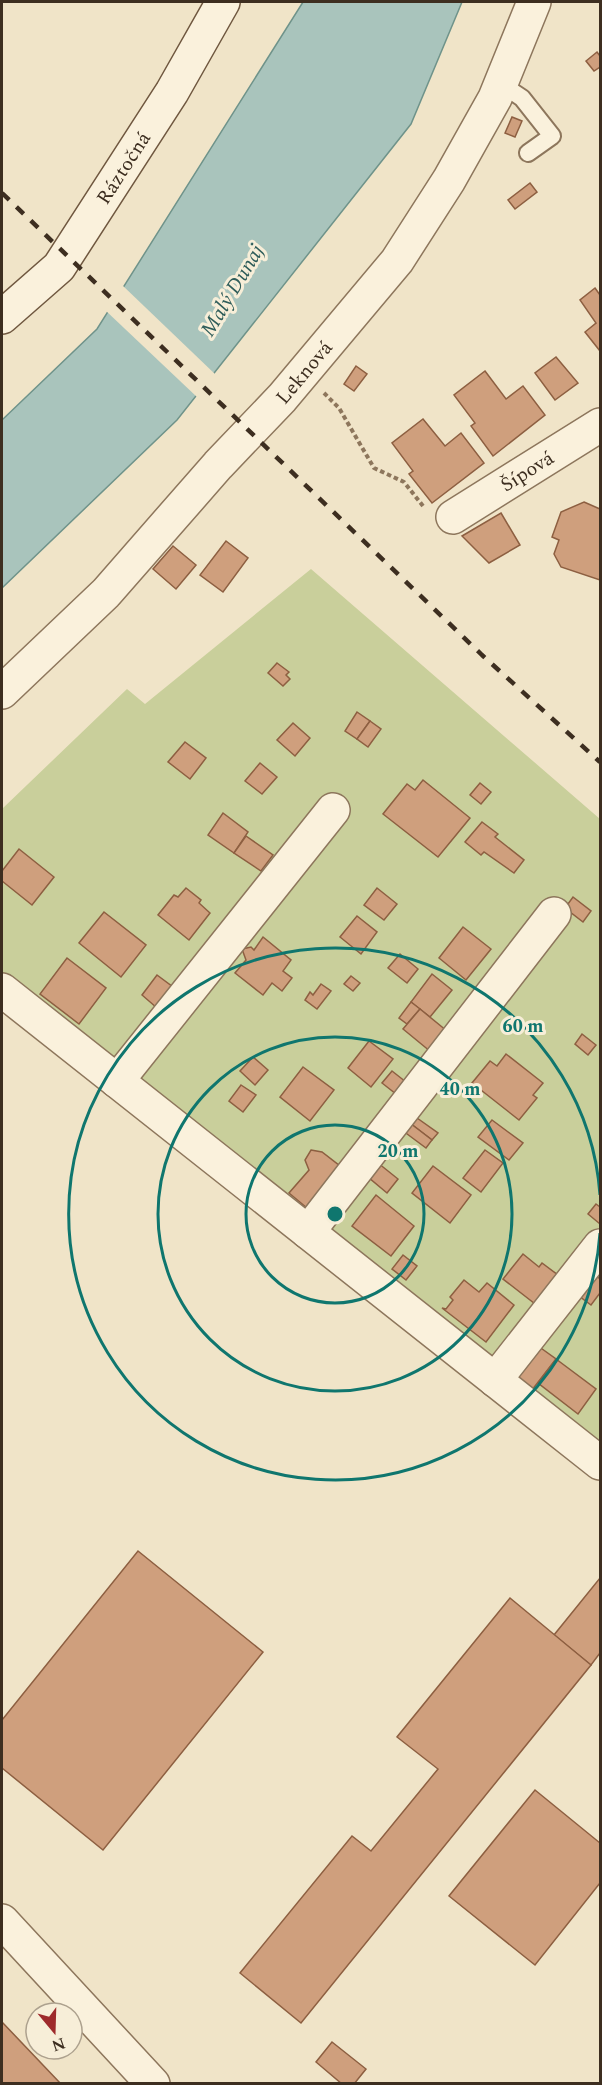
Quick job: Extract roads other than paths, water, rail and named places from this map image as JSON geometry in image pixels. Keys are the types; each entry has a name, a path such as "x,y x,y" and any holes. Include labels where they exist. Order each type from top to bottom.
{"street":[{"name":"Ráztočná","path":"2,317 59,267 172,92 223,2"},
{"name":"Leknová","path":"2,692 106,593 303,372 397,261 449,180 501,84 534,2"},
{"name":"Šípová","path":"453,517 598,431"},
{"path":"117,1081 333,810"},
{"path":"308,1232 554,914"},
{"path":"2,990 600,1463"},
{"path":"495,1380 600,1246"},
{"path":"2,1921 153,2084"}],"lane":[{"path":"501,84 522,98 552,136 528,153"}],"water":[{"name":"Malý Dunaj","path":"303,2 462,2 411,124 177,420 2,588 2,420 97,329"}],"railway":[{"path":"2,193 482,655 600,762"}]}
